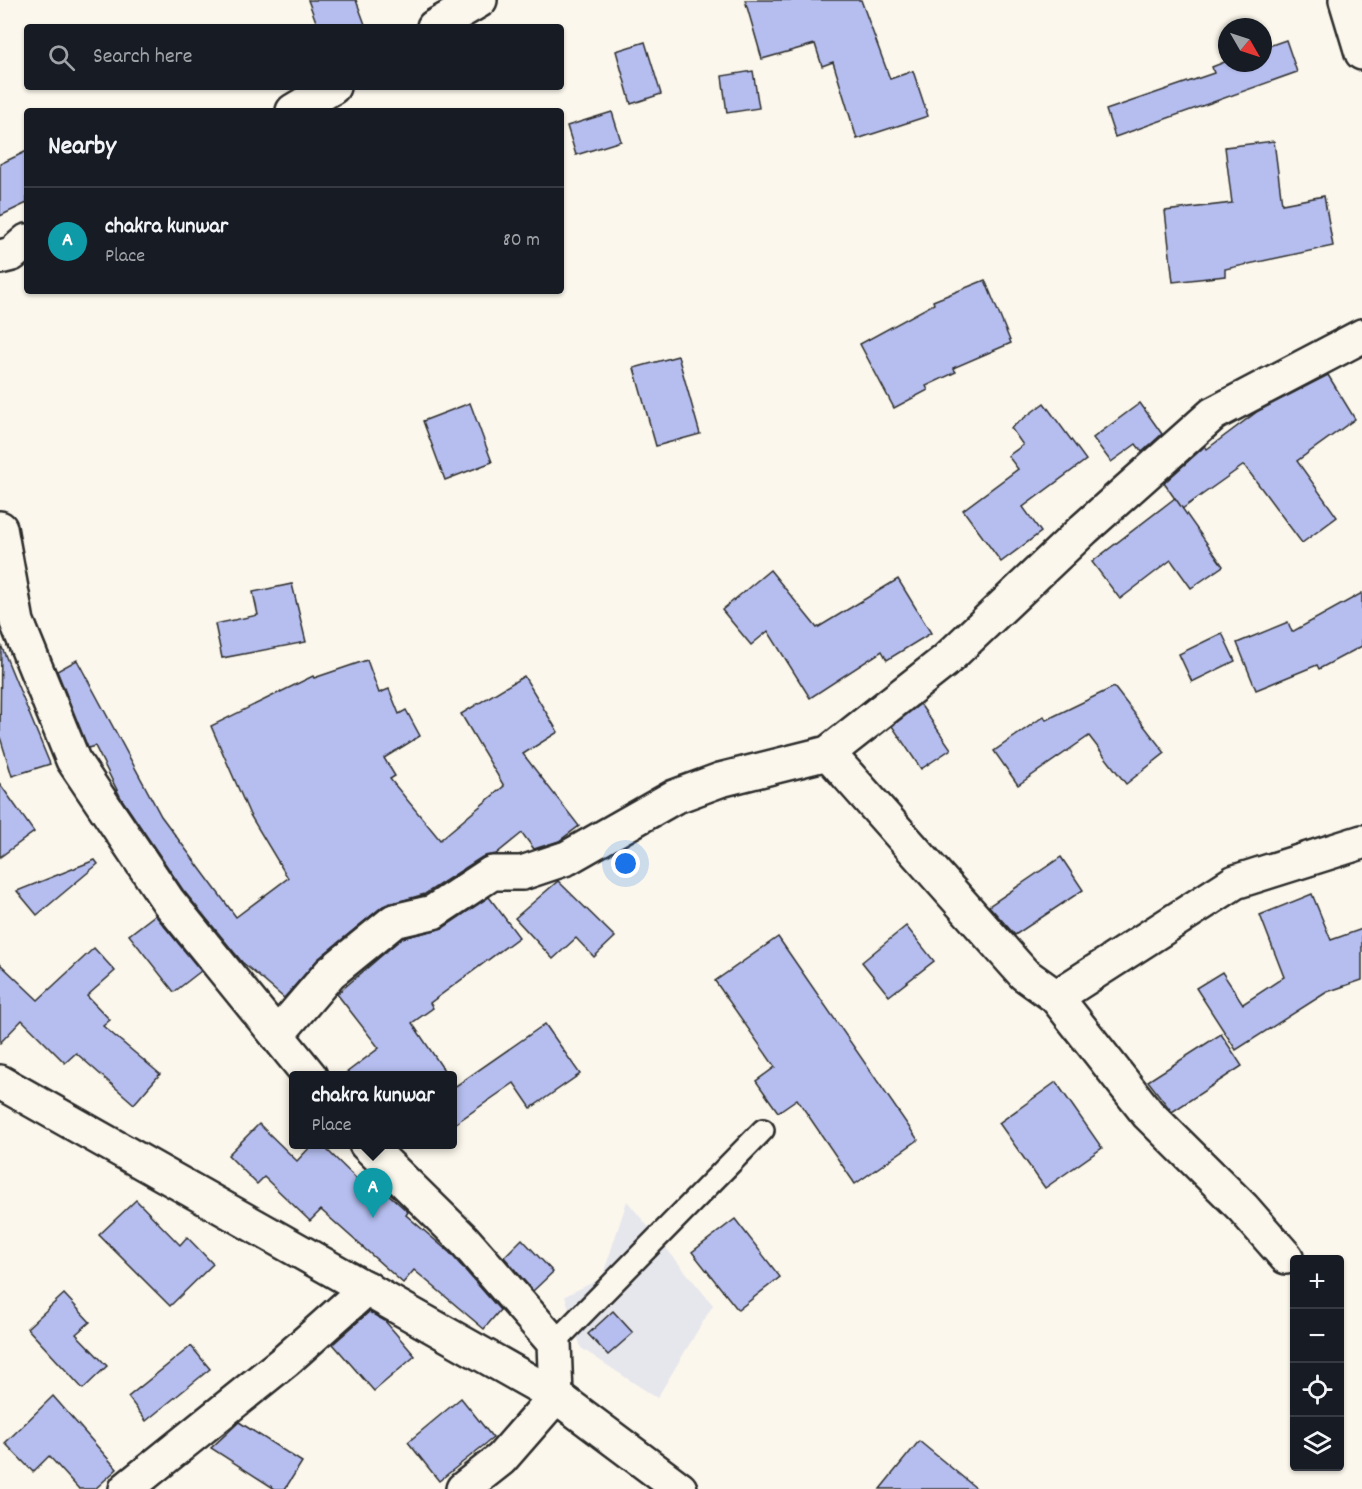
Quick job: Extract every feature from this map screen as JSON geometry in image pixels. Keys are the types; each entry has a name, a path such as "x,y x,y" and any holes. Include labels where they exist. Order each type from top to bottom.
{"street":[{"path":"439,24 480,0"},
{"path":"1346,0 1362,53"},
{"path":"298,108 328,90"},
{"path":"0,257 12,254 24,244"},
{"path":"276,1035 330,973 394,921 433,912 492,873 522,873 567,858 674,797 720,780 828,753 945,661 1084,529 1213,414 1362,336"},
{"path":"0,528 17,622 73,760 168,901 306,1071"},
{"path":"828,753 1024,974 1056,997 1148,1114 1242,1208 1286,1257"},
{"path":"1056,997 1235,882 1362,842"},
{"path":"0,1082 556,1396 680,1489"},
{"path":"371,1149 464,1240 554,1343 556,1396 501,1459 463,1489"},
{"path":"126,1489 285,1361 367,1288"}],"lane":[{"path":"554,1343 763,1130"}],"shaded area":[{"path":"627,1201 713,1305 657,1398 581,1348 565,1296 602,1278"}],"building":[{"path":"308,0 356,0 365,24 317,24"},
{"path":"745,0 861,0 890,79 913,71 928,116 857,139 833,62 822,66 815,44 762,59"},
{"path":"1286,40 1297,72 1115,137 1106,110 1214,73 1212,67 1218,65 1218,72 1272,72 1272,45"},
{"path":"645,42 661,94 631,104 616,51"},
{"path":"753,71 759,108 727,113 722,76"},
{"path":"612,112 621,141 576,155 567,126"},
{"path":"1274,141 1282,204 1324,196 1333,246 1225,269 1225,276 1173,282 1165,211 1232,203 1225,147"},
{"path":"24,152 24,204 0,216 0,164"},
{"path":"985,280 1011,343 953,368 956,372 926,386 928,390 894,408 860,344 934,304 933,301"},
{"path":"678,356 700,434 656,446 634,368"},
{"path":"1328,375 1355,419 1297,461 1337,517 1302,543 1244,465 1182,509 1164,483 1205,446 1207,449 1258,411"},
{"path":"470,403 492,462 445,480 423,421"},
{"path":"1044,403 1086,460 1023,507 1041,532 1001,562 963,510 1018,469 1008,456 1023,445 1011,428"},
{"path":"1140,403 1162,434 1142,452 1136,444 1111,462 1093,438"},
{"path":"1175,498 1223,566 1191,588 1171,560 1120,599 1092,562"},
{"path":"770,570 817,628 898,579 931,633 887,660 882,651 810,698 768,631 751,645 722,610"},
{"path":"292,584 306,642 222,658 215,624 258,615 253,592"},
{"path":"1362,593 1362,646 1319,669 1317,665 1256,690 1237,643 1288,622 1292,632"},
{"path":"1222,633 1235,661 1192,682 1179,654"},
{"path":"1,645 50,764 12,776 0,737"},
{"path":"77,660 161,816 236,917 288,878 250,815 211,726 313,676 314,678 367,660 379,693 389,689 399,714 406,710 420,736 384,758 395,776 390,779 440,840 504,786 461,714 524,676 558,732 523,754 579,826 559,841 534,849 522,833 496,854 482,857 425,894 383,906 318,959 284,998 242,962 183,890 121,798 95,746 88,748 57,671"},
{"path":"1114,687 1165,753 1126,784 1089,736 1018,785 994,751 1044,716 1046,720"},
{"path":"920,704 951,749 921,769 892,726"},
{"path":"0,784 34,832 0,857"},
{"path":"1061,857 1083,890 1015,935 989,906"},
{"path":"95,860 98,864 37,915 17,891"},
{"path":"558,881 615,937 594,957 576,938 553,959 515,918"},
{"path":"1312,894 1331,940 1362,929 1362,980 1327,992 1236,1050 1196,988 1222,972 1243,1004 1284,977 1260,915"},
{"path":"489,897 519,937 430,1003 433,1008 412,1023 445,1071 349,1071 379,1048 337,994 402,938 443,928"},
{"path":"155,915 201,971 174,992 129,935"},
{"path":"906,926 934,961 889,996 862,962"},
{"path":"778,937 918,1140 855,1184 797,1099 778,1112 756,1081 775,1067 715,981"},
{"path":"94,948 115,971 87,996 110,1020 103,1026 160,1074 134,1104 76,1053 65,1063 22,1020 0,1043 0,964 38,1000"},
{"path":"545,1024 580,1074 531,1108 514,1083 457,1122 457,1085"},
{"path":"1221,1034 1242,1066 1172,1112 1148,1081"},
{"path":"1056,1082 1102,1148 1045,1188 999,1123"},
{"path":"259,1124 297,1161 308,1149 326,1149 368,1190 375,1182 408,1212 406,1215 450,1253 500,1310 484,1329 414,1270 403,1283 321,1210 310,1221 264,1177 257,1184 228,1155"},
{"path":"136,1200 180,1245 187,1237 213,1264 170,1306 99,1235"},
{"path":"735,1219 780,1277 738,1310 692,1252"},
{"path":"522,1239 553,1272 533,1291 504,1257"},
{"path":"64,1294 90,1322 76,1334 107,1366 83,1389 27,1328"},
{"path":"613,1311 633,1333 608,1355 588,1334"},
{"path":"369,1312 385,1321 415,1356 374,1391 333,1344"},
{"path":"191,1346 210,1369 146,1421 128,1397"},
{"path":"53,1396 117,1469 95,1489 79,1489 49,1456 33,1472 5,1443"},
{"path":"461,1398 493,1438 439,1481 408,1442"},
{"path":"239,1422 302,1462 285,1489 275,1489 211,1448"},
{"path":"919,1441 977,1489 880,1489"}],"place":[{"name":"chakra kunwar","path":"373,1218"}]}
